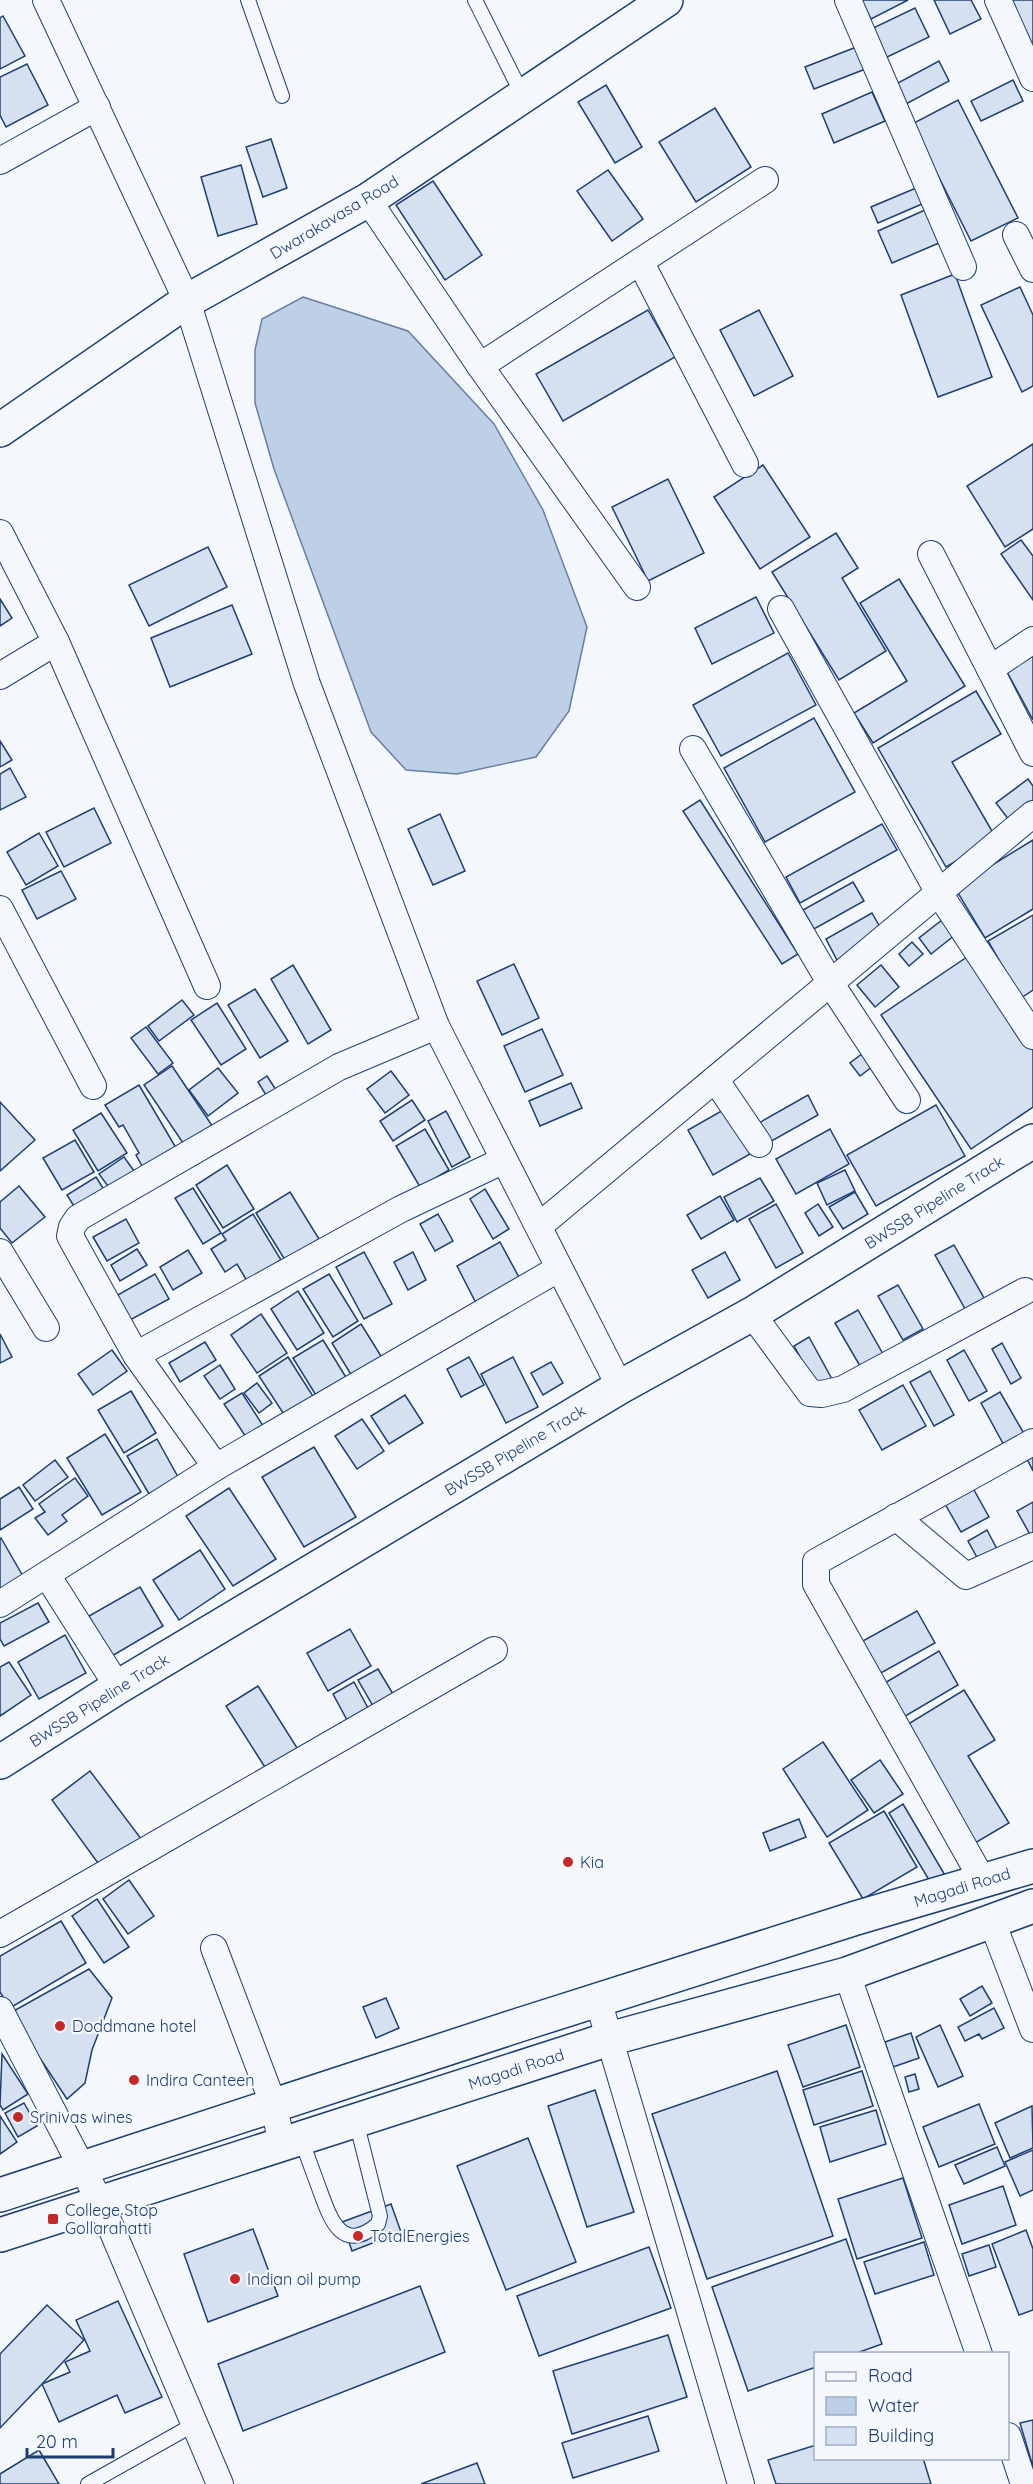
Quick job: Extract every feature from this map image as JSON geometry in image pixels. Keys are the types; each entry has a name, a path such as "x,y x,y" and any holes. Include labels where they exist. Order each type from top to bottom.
{"main road":[{"name":"Dwarakavasa Road","path":"0,430 187,301 368,200 522,94 666,0"},
{"name":"BWSSB Pipeline Track","path":"0,1762 118,1687 620,1387 752,1314 1033,1141"},
{"name":"Magadi Road","path":"0,2195 598,2000 1033,1866"},
{"name":"Magadi Road","path":"0,2235 609,2038 847,1974 991,1919 1033,1906"}],"street":[{"path":"46,0 187,301 308,684 436,1026 502,1161 539,1226 558,1269 620,1387"},
{"path":"848,0 963,267"},
{"path":"998,0 1033,78"},
{"path":"0,161 97,107"},
{"path":"480,366 765,180"},
{"path":"368,200 480,366 637,586"},
{"path":"1016,235 1033,269"},
{"path":"641,263 745,464"},
{"path":"0,533 57,642 207,986"},
{"path":"931,554 1033,753"},
{"path":"781,609 939,893 1033,1036"},
{"path":"990,669 1033,640"},
{"path":"0,676 57,642"},
{"path":"693,749 831,984 907,1100"},
{"path":"539,1226 1033,814"},
{"path":"0,909 93,1086"},
{"path":"216,1467 136,1355 70,1236 72,1227 78,1218 339,1067 436,1026"},
{"path":"715,1079 759,1144"},
{"path":"136,1355 401,1209 502,1161"},
{"path":"0,1252 45,1328"},
{"path":"0,1604 216,1467 558,1269"},
{"path":"752,1314 810,1393 822,1394 843,1389 1025,1291"},
{"path":"983,1881 816,1584 816,1562 1033,1442"},
{"path":"896,1517 966,1576 1033,1546"},
{"path":"47,1575 118,1687"},
{"path":"0,1934 495,1650"},
{"path":"991,1919 1033,2029"},
{"path":"214,1948 274,2106 291,2142"},
{"path":"847,1974 978,2352"},
{"path":"598,2000 741,2484"},
{"path":"0,2010 100,2204 220,2484"},
{"path":"1009,2439 1024,2484"}],"lane":[{"path":"248,0 282,96"},
{"path":"475,0 522,94"},
{"path":"291,2142 331,2220 341,2232 350,2236 360,2236 378,2224 380,2216 356,2121"},
{"path":"88,2484 193,2425"}],"water":[{"path":"303,297 408,331 494,424 543,510 587,627 569,711 536,757 457,774 406,770 371,732 274,469 255,403 255,350 262,319"}],"building":[{"path":"861,0 908,0 871,19"},
{"path":"934,0 971,0 981,19 950,34"},
{"path":"1009,0 1033,0 1033,42 1028,44"},
{"path":"915,8 929,37 883,59 869,30"},
{"path":"3,16 25,56 0,69 0,18"},
{"path":"859,46 868,68 814,89 805,67"},
{"path":"939,61 949,81 906,104 896,84"},
{"path":"27,64 48,105 6,127 0,115 0,77"},
{"path":"1013,80 1023,101 981,121 971,101"},
{"path":"606,85 642,147 615,163 578,102"},
{"path":"872,92 885,121 834,143 822,114"},
{"path":"958,100 1018,218 971,241 912,124"},
{"path":"715,108 751,167 696,202 659,142"},
{"path":"271,139 287,188 263,197 246,147"},
{"path":"241,165 257,224 218,236 201,177"},
{"path":"608,170 643,219 612,241 577,191"},
{"path":"433,181 482,255 445,280 396,205"},
{"path":"916,188 922,204 878,223 871,207"},
{"path":"925,210 939,243 892,263 878,231"},
{"path":"955,274 992,377 938,397 901,295"},
{"path":"1020,287 1033,315 1033,386 1022,392 981,305"},
{"path":"648,310 675,357 563,421 536,374"},
{"path":"759,310 793,376 754,396 720,330"},
{"path":"1033,444 1033,529 1005,547 967,486"},
{"path":"763,465 810,537 760,569 714,497"},
{"path":"668,479 704,553 648,581 612,507"},
{"path":"836,533 858,568 842,578 886,651 839,680 772,572"},
{"path":"1021,540 1033,556 1033,600 1001,554"},
{"path":"208,547 227,587 149,626 129,585"},
{"path":"899,579 965,686 873,743 854,713 907,681 860,603"},
{"path":"756,597 774,633 712,664 695,628"},
{"path":"0,599 12,618 0,626"},
{"path":"232,605 252,654 170,687 151,638"},
{"path":"788,653 816,705 721,756 693,705"},
{"path":"1033,655 1033,720 1006,670"},
{"path":"976,691 1001,734 952,762 996,838 946,867 878,748"},
{"path":"814,718 855,792 765,842 724,768"},
{"path":"0,741 12,760 0,767"},
{"path":"10,768 26,797 0,810 0,774"},
{"path":"1028,779 1033,786 1033,802 1009,820 996,803"},
{"path":"700,800 798,954 782,964 683,811"},
{"path":"94,808 111,843 64,867 46,832"},
{"path":"440,814 465,871 433,885 408,829"},
{"path":"882,824 897,850 800,903 786,877"},
{"path":"39,833 58,866 26,885 7,852"},
{"path":"1033,840 1033,909 985,938 955,888"},
{"path":"61,871 76,899 37,919 22,890"},
{"path":"853,882 864,901 814,929 803,910"},
{"path":"872,913 885,936 838,962 826,939"},
{"path":"1033,915 1033,990 1021,998 988,941"},
{"path":"942,920 955,935 931,954 919,938"},
{"path":"912,942 923,954 909,966 899,954"},
{"path":"970,955 1033,1049 1033,1107 971,1149 881,1015"},
{"path":"514,964 539,1018 502,1035 477,981"},
{"path":"293,965 331,1030 308,1044 271,979"},
{"path":"881,965 899,987 875,1007 857,985"},
{"path":"255,989 288,1041 260,1058 228,1005"},
{"path":"182,1000 194,1015 159,1041 148,1026"},
{"path":"217,1003 246,1049 221,1065 191,1020"},
{"path":"146,1027 173,1063 158,1074 131,1038"},
{"path":"542,1029 563,1075 525,1092 504,1046"},
{"path":"867,1050 877,1063 860,1076 850,1063"},
{"path":"172,1066 213,1127 185,1146 144,1085"},
{"path":"218,1068 238,1093 208,1116 189,1090"},
{"path":"391,1071 409,1095 385,1113 367,1089"},
{"path":"267,1076 278,1093 269,1100 258,1082"},
{"path":"571,1083 582,1108 540,1126 529,1101"},
{"path":"139,1085 179,1153 146,1173 136,1155 139,1153 123,1125 119,1127 105,1105"},
{"path":"808,1095 818,1115 768,1143 757,1124"},
{"path":"412,1100 425,1120 393,1141 380,1121"},
{"path":"0,1102 35,1140 0,1171"},
{"path":"936,1105 965,1156 876,1206 847,1155"},
{"path":"725,1109 750,1154 713,1175 688,1130"},
{"path":"446,1111 470,1157 452,1167 428,1121"},
{"path":"101,1113 127,1153 98,1171 73,1130"},
{"path":"425,1129 449,1170 420,1187 396,1146"},
{"path":"830,1129 849,1164 796,1194 776,1159"},
{"path":"75,1140 94,1172 62,1190 43,1158"},
{"path":"124,1157 137,1175 113,1193 99,1174"},
{"path":"227,1165 254,1209 223,1228 196,1185"},
{"path":"845,1170 855,1191 827,1205 817,1183"},
{"path":"96,1177 106,1193 77,1211 67,1195"},
{"path":"760,1178 774,1201 737,1222 724,1197"},
{"path":"19,1186 45,1217 12,1243 0,1228 0,1202"},
{"path":"193,1188 221,1233 203,1244 175,1198"},
{"path":"485,1189 509,1229 493,1239 470,1199"},
{"path":"290,1192 319,1239 285,1260 256,1213"},
{"path":"855,1192 868,1214 843,1229 829,1207"},
{"path":"720,1196 734,1220 701,1239 687,1215"},
{"path":"776,1204 803,1253 776,1268 749,1219"},
{"path":"818,1204 833,1227 819,1236 805,1213"},
{"path":"253,1214 281,1260 247,1281 237,1264 225,1272 211,1249 226,1240 222,1234"},
{"path":"438,1214 453,1241 435,1251 420,1224"},
{"path":"126,1219 139,1243 107,1261 93,1237"},
{"path":"500,1242 521,1281 477,1305 457,1266"},
{"path":"954,1245 988,1305 969,1316 935,1255"},
{"path":"137,1249 147,1265 120,1281 111,1265"},
{"path":"188,1250 202,1273 173,1290 160,1267"},
{"path":"364,1252 392,1304 364,1319 336,1267"},
{"path":"413,1252 426,1280 408,1290 394,1262"},
{"path":"725,1252 740,1280 708,1298 692,1270"},
{"path":"155,1274 169,1299 130,1320 116,1296"},
{"path":"329,1274 358,1321 333,1337 303,1289"},
{"path":"898,1285 923,1329 903,1340 878,1296"},
{"path":"298,1291 324,1333 297,1350 271,1309"},
{"path":"858,1310 883,1354 860,1366 835,1323"},
{"path":"261,1314 287,1353 257,1373 231,1335"},
{"path":"361,1324 386,1364 356,1383 332,1343"},
{"path":"0,1334 12,1357 0,1363"},
{"path":"809,1337 833,1381 818,1389 794,1346"},
{"path":"323,1340 352,1387 322,1405 293,1358"},
{"path":"205,1342 216,1360 180,1382 169,1363"},
{"path":"1002,1343 1021,1378 1011,1384 992,1349"},
{"path":"112,1350 127,1371 93,1395 78,1374"},
{"path":"964,1350 987,1391 969,1401 947,1360"},
{"path":"288,1357 316,1401 287,1419 259,1376"},
{"path":"469,1357 484,1385 461,1397 447,1369"},
{"path":"513,1357 538,1407 506,1423 481,1374"},
{"path":"551,1362 563,1383 543,1395 531,1373"},
{"path":"220,1365 235,1389 220,1399 204,1376"},
{"path":"930,1371 954,1415 934,1426 910,1382"},
{"path":"257,1383 272,1403 259,1413 244,1393"},
{"path":"903,1385 926,1426 882,1450 859,1410"},
{"path":"131,1391 156,1433 124,1453 98,1410"},
{"path":"1000,1392 1026,1437 1006,1449 981,1403"},
{"path":"242,1393 267,1432 250,1443 224,1404"},
{"path":"405,1395 423,1423 389,1444 371,1416"},
{"path":"362,1419 384,1451 357,1469 335,1436"},
{"path":"105,1434 141,1492 102,1515 67,1458"},
{"path":"157,1439 178,1477 149,1494 127,1456"},
{"path":"314,1447 356,1517 304,1547 262,1477"},
{"path":"1033,1453 1033,1471 1026,1457"},
{"path":"55,1460 68,1477 35,1501 23,1485"},
{"path":"75,1478 88,1496 62,1515 67,1521 48,1535 35,1518 45,1512 39,1504"},
{"path":"969,1481 989,1517 961,1532 941,1497"},
{"path":"19,1487 33,1509 0,1530 0,1499"},
{"path":"229,1488 276,1559 233,1586 186,1516"},
{"path":"1033,1502 1033,1540 1017,1511"},
{"path":"987,1530 998,1551 979,1561 968,1541"},
{"path":"0,1539 24,1578 0,1592"},
{"path":"200,1550 225,1589 179,1620 153,1580"},
{"path":"140,1587 163,1626 112,1656 89,1616"},
{"path":"38,1603 49,1622 4,1646 0,1639 0,1623"},
{"path":"917,1611 935,1643 879,1674 861,1642"},
{"path":"350,1629 371,1666 328,1691 307,1653"},
{"path":"65,1635 86,1673 39,1699 18,1662"},
{"path":"939,1651 958,1685 902,1718 883,1684"},
{"path":"9,1662 31,1695 0,1716 0,1667"},
{"path":"378,1669 393,1694 373,1706 358,1680"},
{"path":"354,1682 368,1708 347,1720 333,1694"},
{"path":"258,1686 299,1751 268,1772 226,1706"},
{"path":"964,1690 995,1740 968,1756 1009,1823 975,1843 905,1726"},
{"path":"823,1742 868,1810 827,1837 783,1769"},
{"path":"880,1760 903,1794 874,1813 851,1780"},
{"path":"90,1771 142,1840 103,1870 52,1800"},
{"path":"903,1804 949,1882 935,1890 889,1813"},
{"path":"884,1811 917,1867 863,1899 829,1843"},
{"path":"799,1819 806,1837 770,1851 763,1833"},
{"path":"129,1880 154,1916 128,1934 103,1899"},
{"path":"97,1899 129,1947 104,1963 72,1916"},
{"path":"61,1921 86,1963 10,2008 0,1992 0,1956"},
{"path":"89,1969 112,1998 92,2050 85,2083 67,2099 10,2013"},
{"path":"982,1986 992,2003 970,2016 960,1999"},
{"path":"386,1998 399,2028 376,2038 363,2007"},
{"path":"994,2008 1004,2028 982,2039 979,2034 965,2041 958,2027"},
{"path":"846,2025 860,2067 803,2087 788,2045"},
{"path":"940,2025 963,2076 938,2087 916,2037"},
{"path":"911,2033 919,2058 893,2067 885,2042"},
{"path":"2,2054 28,2094 3,2110 0,2105"},
{"path":"777,2071 833,2236 707,2279 652,2114"},
{"path":"862,2071 873,2106 814,2125 803,2090"},
{"path":"915,2074 919,2089 909,2092 905,2077"},
{"path":"595,2090 634,2212 587,2227 548,2106"},
{"path":"24,2103 37,2126 18,2137 5,2113"},
{"path":"979,2104 995,2144 939,2167 923,2127"},
{"path":"1032,2106 1033,2148 1010,2158 995,2123"},
{"path":"876,2110 886,2144 830,2162 820,2127"},
{"path":"0,2116 17,2142 0,2154"},
{"path":"528,2138 576,2262 506,2290 457,2166"},
{"path":"997,2147 1005,2166 964,2184 955,2165"},
{"path":"1033,2150 1033,2190 1020,2196 1005,2162"},
{"path":"903,2178 922,2238 857,2259 838,2199"},
{"path":"1003,2186 1016,2225 962,2244 949,2205"},
{"path":"391,2204 401,2232 352,2251 342,2222"},
{"path":"253,2229 278,2296 208,2322 184,2254"},
{"path":"1026,2230 1033,2249 1033,2310 1019,2315 992,2244"},
{"path":"846,2239 882,2344 860,2352 814,2352 814,2368 748,2391 712,2287"},
{"path":"924,2242 934,2275 875,2294 864,2262"},
{"path":"989,2245 996,2267 969,2276 962,2254"},
{"path":"649,2247 671,2308 539,2356 517,2296"},
{"path":"420,2286 445,2352 243,2431 218,2364"},
{"path":"118,2301 162,2397 125,2413 117,2395 59,2422 42,2384 70,2372 65,2362 90,2351 76,2320"},
{"path":"47,2305 84,2340 0,2428 0,2354"},
{"path":"668,2335 687,2397 572,2434 553,2371"},
{"path":"648,2416 659,2451 573,2478 562,2443"},
{"path":"1033,2420 1033,2467 1020,2423"},
{"path":"814,2446 814,2460 924,2460 931,2484 776,2484 768,2460"},
{"path":"39,2450 59,2484 0,2484 0,2474"},
{"path":"477,2463 485,2484 421,2484"}],"place":[{"name":"Kia","path":"568,1862"},
{"name":"Doddmane hotel","path":"60,2026"},
{"name":"Indira Canteen","path":"134,2080"},
{"name":"Srinivas wines","path":"18,2117"},
{"name":"College Stop Gollarahatti","path":"53,2219"},
{"name":"TotalEnergies","path":"358,2236"},
{"name":"Indian oil pump","path":"235,2279"}]}
